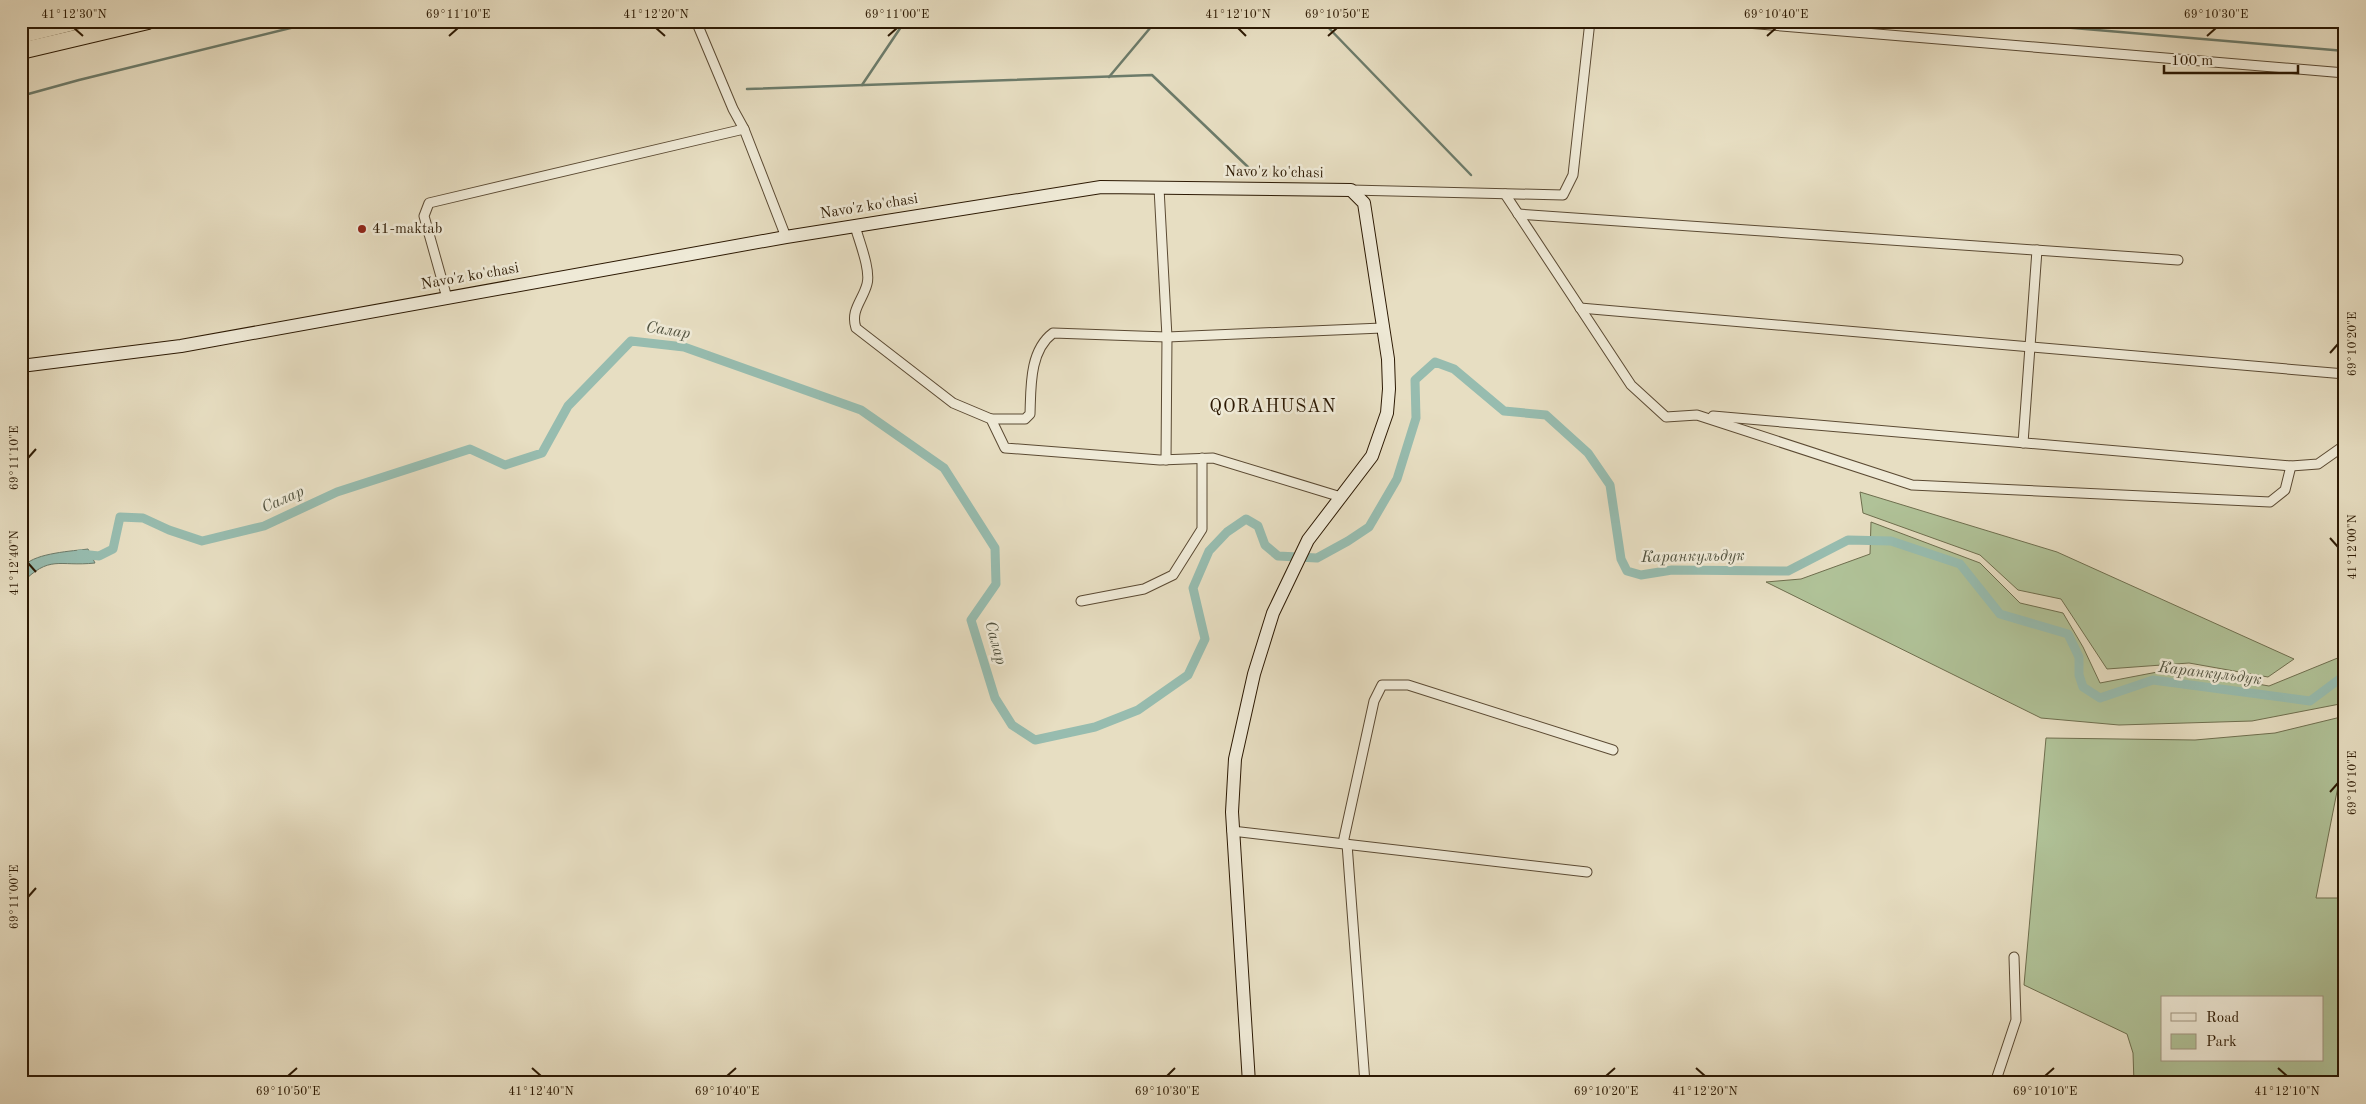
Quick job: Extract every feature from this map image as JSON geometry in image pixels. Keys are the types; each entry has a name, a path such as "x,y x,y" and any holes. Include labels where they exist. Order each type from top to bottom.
{"highway":[{"path":"21,35 78,21"},
{"path":"21,51 148,21"}],"street":[{"path":"696,21 733,110 744,128 786,237"},
{"path":"1351,190 1563,195 1573,175 1590,21"},
{"path":"1722,21 2345,72"},
{"path":"447,298 424,216 428,202 744,128"},
{"name":"Navo'z ko'chasi","path":"21,366 181,346 786,237 1101,187 1351,190"},
{"path":"1159,188 1167,337 1166,460"},
{"path":"1249,1083 1237,871 1232,831 1232,793 1235,759 1262,643 1292,572 1308,540 1372,456 1386,413 1389,389 1388,359 1364,203 1351,190"},
{"path":"1364,203 1377,190"},
{"path":"1505,194 1631,385 1666,417 1697,415 2291,466 2318,464 2345,445"},
{"path":"1518,214 2178,260"},
{"path":"855,226 868,274 867,284 855,310 853,320 856,328 953,403 992,419 1025,419 1030,414 1031,369 1046,341 1053,333 1167,337 1382,328"},
{"path":"2023,443 2037,250"},
{"path":"1580,308 2345,374"},
{"path":"1697,415 1912,485 2270,502 2285,490 2291,466"},
{"path":"992,419 996,424 1004,448 1011,450 1166,460 1213,458 1341,497"},
{"path":"1081,601 1144,589 1173,575 1202,529 1202,458"},
{"path":"1365,1083 1345,843 1374,700 1382,685 1408,684 1613,750"},
{"path":"1232,831 1587,872"},
{"path":"1995,1083 2016,1020 2014,957"}],"green space":[{"path":"1860,492 2057,552 2294,659 2268,677 2189,663 2107,669 2061,599 2018,590 1980,555 1863,513"},
{"path":"1871,522 1980,563 2020,603 2063,613 2083,647 2100,683 2173,669 2269,686 2345,655 2345,703 2252,721 2119,725 2041,718 1766,582 1801,579 1870,554"},
{"path":"2345,716 2345,751 2316,898 2345,898 2345,1083 2134,1083 2133,1053 2127,1034 2024,985 2046,738 2195,740 2275,733"}],"water":[{"path":"88,549 95,563 47,565 21,584 22,569 30,561 55,553"}],"waterway":[{"path":"21,96 319,21"},
{"path":"862,85 905,21"},
{"path":"1109,77 1156,21"},
{"path":"1322,21 1471,175"},
{"path":"1992,21 2345,51"},
{"path":"747,89 1152,75 1248,167"},
{"name":"Каранкульдук","path":"80,554 99,556 113,549 120,517 143,518 169,530 202,541 264,526 337,492 470,449 505,465 542,453 568,406 631,341 684,347 861,410 944,468 995,548 996,584 971,620 995,698 1012,725 1035,740 1095,727 1138,710 1188,675 1205,639 1193,588 1209,551 1227,532 1246,519 1258,526 1265,545 1278,556 1317,558 1369,527 1397,479 1416,418 1415,380 1435,362 1454,369 1504,411 1546,415 1588,453 1610,485 1621,559 1627,571 1641,575 1672,570 1788,571 1848,540 1891,541 1960,564 2000,614 2068,634 2079,657 2079,675 2083,687 2100,698 2153,680 2310,701 2345,675"}],"place":[{"name":"41-maktab","path":"362,229"}],"district":[{"name":"QORAHUSAN","path":"1273,407"}],"water label":[{"name":"Салар","path":"668,331"},
{"name":"Салар","path":"283,500"},
{"name":"Салар","path":"995,643"}]}
